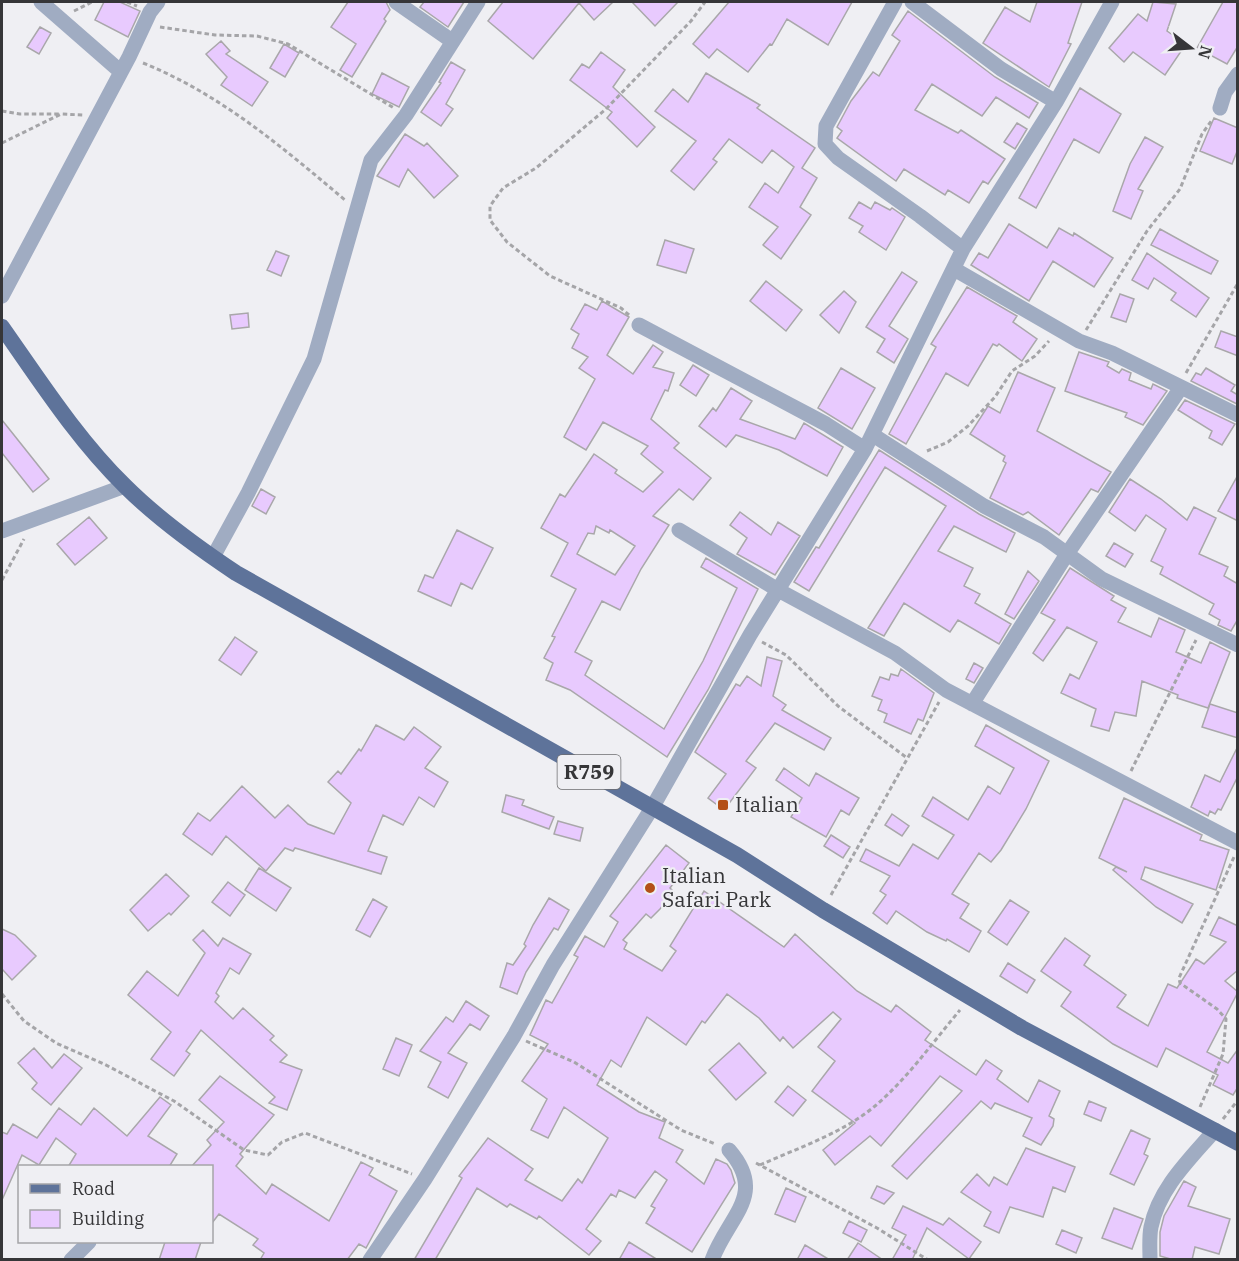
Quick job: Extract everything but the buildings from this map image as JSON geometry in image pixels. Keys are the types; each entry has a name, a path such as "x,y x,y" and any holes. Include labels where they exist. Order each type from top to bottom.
{"main road":[{"name":"R759","path":"2,327 74,428 125,486 213,557 737,855 823,910 1022,1029 1238,1143"}],"street":[{"path":"41,2 121,72"},
{"path":"2,296 129,57 143,25 158,2"},
{"path":"396,2 452,41"},
{"path":"213,557 248,493 314,359 355,209 371,160 406,115 478,2"},
{"path":"895,2 826,126 825,144 838,158 963,249"},
{"path":"912,2 1001,69 1056,102"},
{"path":"370,1260 425,1179 513,1036 553,965 652,808 750,635 865,449 963,249 1056,102 1112,2"},
{"path":"1220,108 1225,92 1238,74"},
{"path":"954,269 1079,342 1112,354 1238,415"},
{"path":"639,325 826,424 865,449"},
{"path":"972,704 1067,554 1179,388"},
{"path":"873,435 984,506 1044,537 1102,579 1238,645"},
{"path":"2,531 125,486"},
{"path":"679,530 778,590 896,653 946,690 1238,843"},
{"path":"1150,1260 1151,1228 1157,1208 1170,1183 1215,1130"},
{"path":"711,1260 746,1192 746,1174 729,1150"},
{"path":"71,1260 88,1243"}],"path":[{"path":"639,325 621,308 550,276 507,242 490,220 490,206 503,188 536,168 606,109 691,21 705,2"},
{"path":"143,25 215,35 257,36 288,44 406,115"},
{"path":"129,57 175,75 238,114 280,144 355,209"},
{"path":"1079,342 1147,231 1180,189 1202,134 1220,108"},
{"path":"2,111 20,114 96,116"},
{"path":"2,143 61,114"},
{"path":"1179,388 1238,283"},
{"path":"913,459 948,442 968,426 995,397 1012,371 1035,356 1057,329"},
{"path":"2,580 35,519"},
{"path":"1125,785 1202,628"},
{"path":"750,635 786,655 838,706 908,758"},
{"path":"823,910 946,690"},
{"path":"1193,1119 1210,1087 1223,1054 1226,1019 1217,1009 1180,983 1179,978 1238,848"},
{"path":"2,994 24,1021 46,1036 174,1101 244,1150 268,1155 288,1139 305,1133 425,1179"},
{"path":"760,1165 846,1125 874,1107 911,1069 970,997"},
{"path":"1215,1130 1238,1100"}],"place":[{"name":"Italian","path":"723,805"},
{"name":"Italian Safari Park","path":"650,888"}]}
